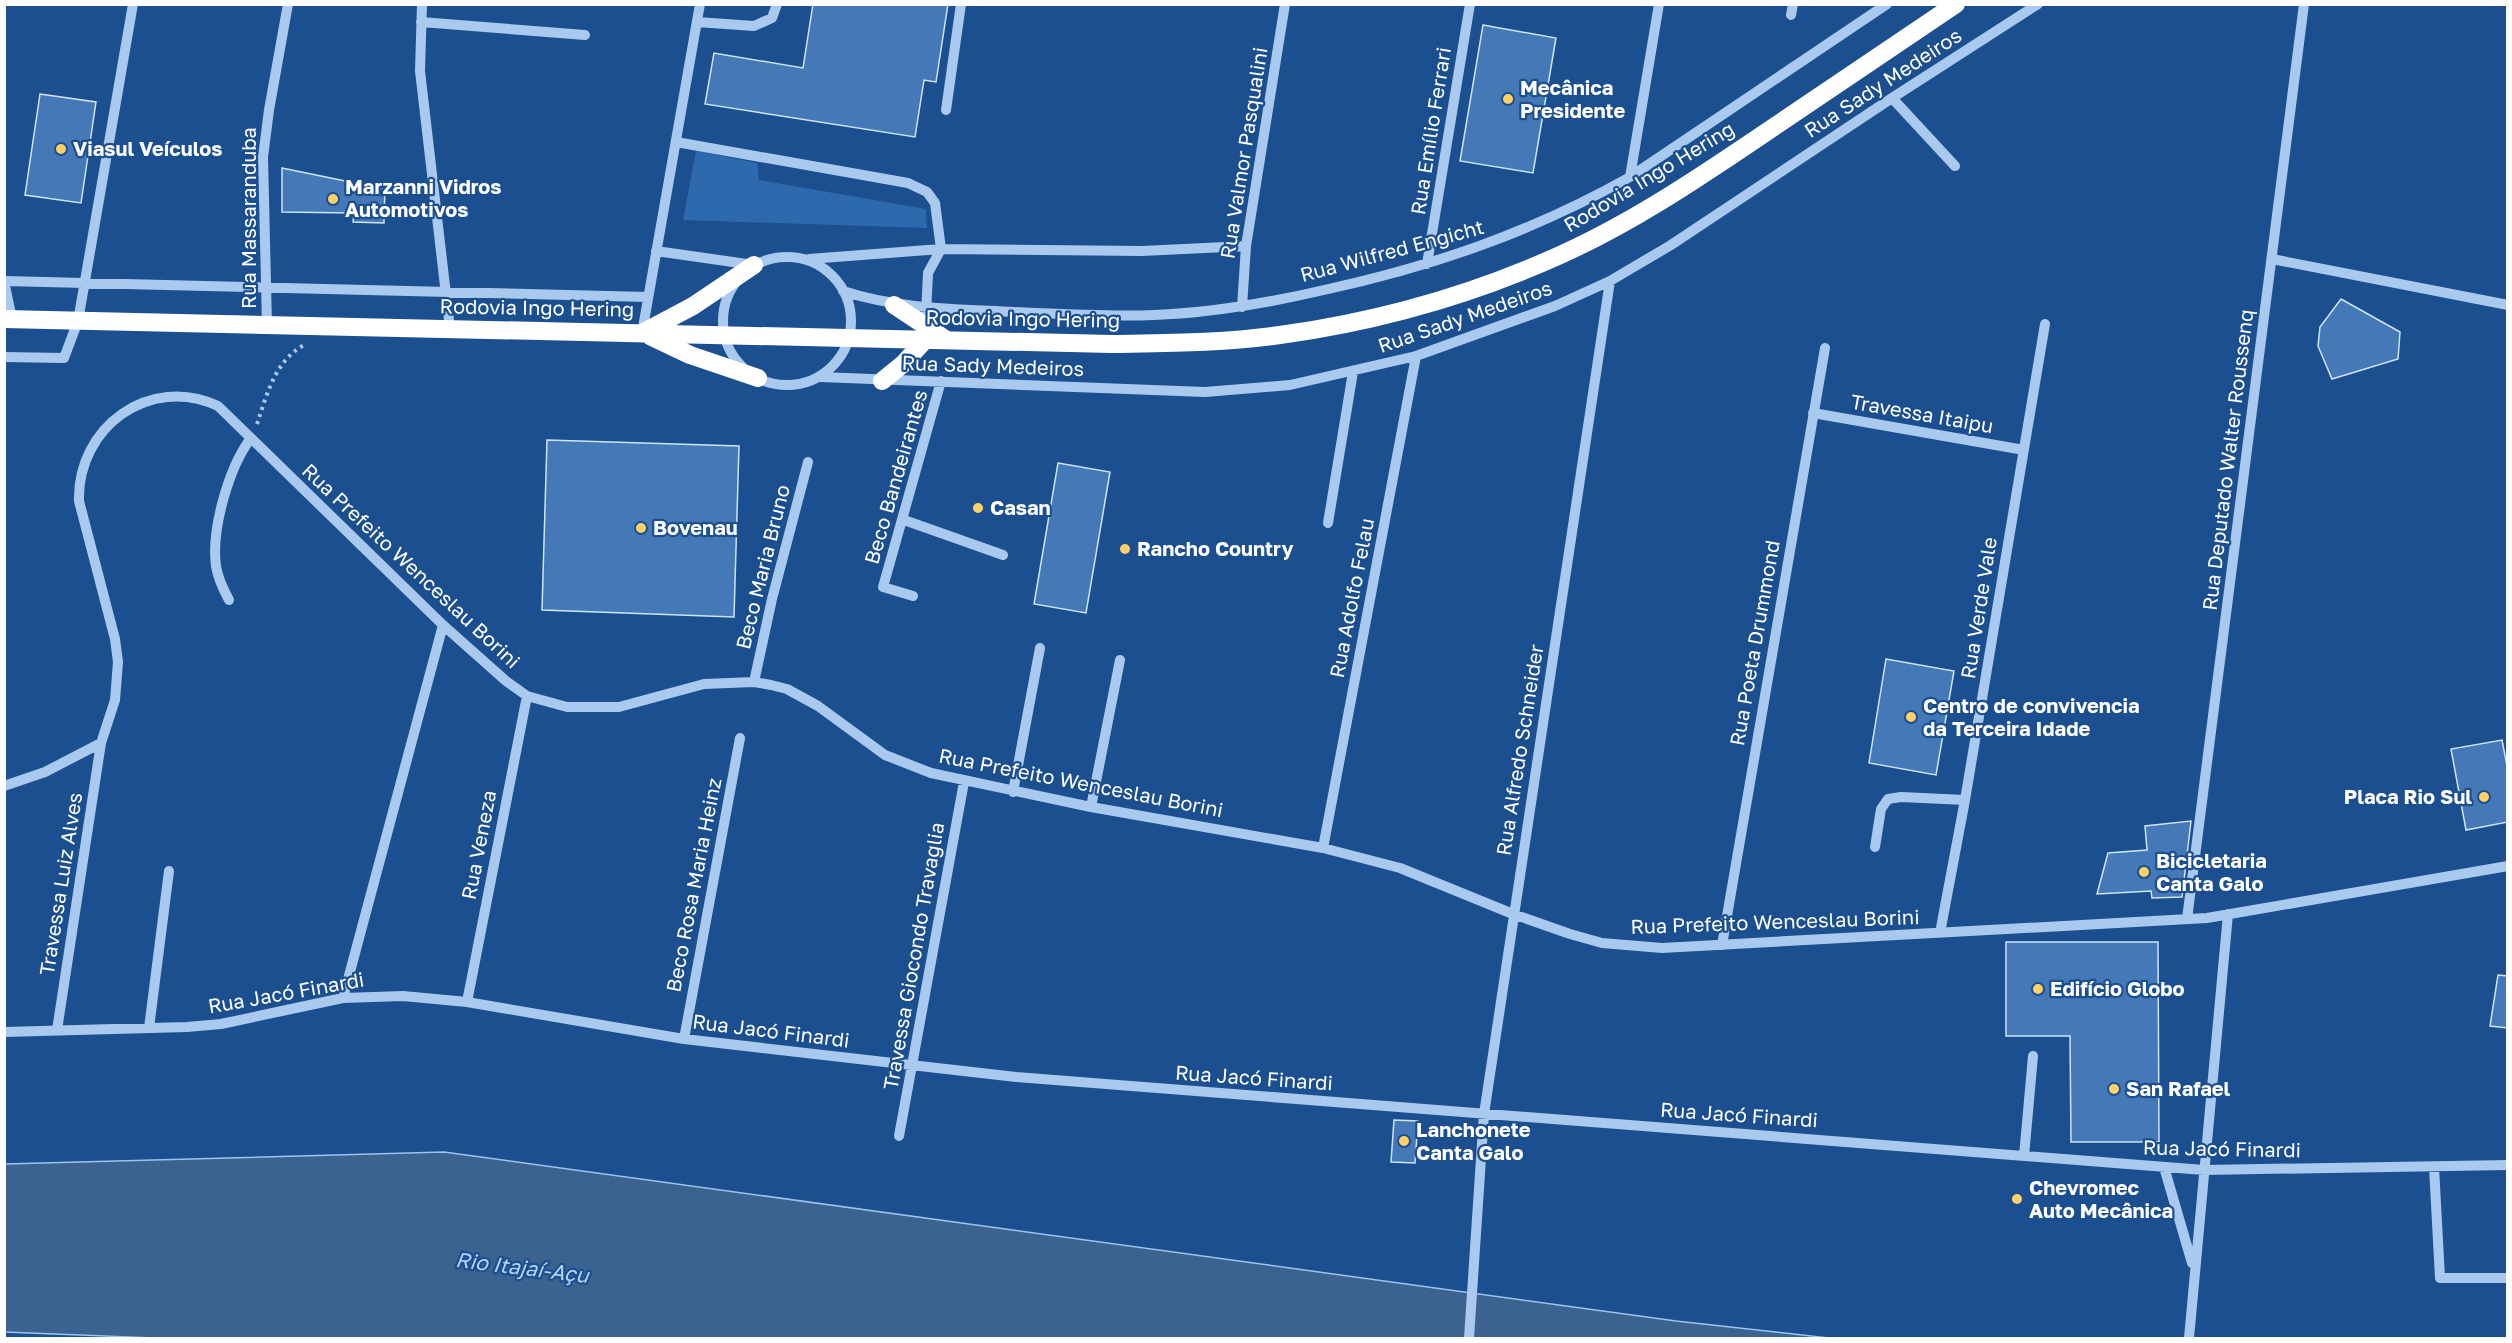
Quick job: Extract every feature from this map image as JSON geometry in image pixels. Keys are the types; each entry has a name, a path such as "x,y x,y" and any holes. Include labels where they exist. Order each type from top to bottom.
{"highway":[{"name":"Rodovia Ingo Hering","path":"8,319 851,337 925,333 946,339 1112,344 1228,340 1280,335 1334,326 1448,297 1558,256 1654,205 1710,170 1956,4"},
{"path":"642,333 693,306 754,265"},
{"path":"882,381 903,364 925,333 894,305"},
{"path":"642,333 690,355 758,378"}],"street":[{"path":"4,357 64,358 78,321 133,4"},
{"name":"Rua Massaranduba","path":"267,325 263,157 288,4"},
{"path":"422,4 420,71 450,329"},
{"path":"642,333 700,4"},
{"path":"697,22 754,26 772,18 777,4"},
{"path":"946,110 961,4"},
{"name":"Rua Valmor Pasqualini","path":"1242,307 1246,246 1285,4"},
{"name":"Rua Emílio Ferrari","path":"1427,264 1470,4"},
{"path":"1630,177 1659,4"},
{"name":"Rua Wilfred Engicht","path":"843,291 894,305 926,308 1086,316 1154,315 1242,307 1356,283 1427,264 1509,237 1601,194 1630,177 1887,4"},
{"name":"Rua Sady Medeiros","path":"820,377 1205,392 1290,385 1416,356 1555,306 1610,281 1671,245 2038,4"},
{"name":"Rua Deputado Walter Roussenq","path":"2187,919 2304,4"},
{"path":"420,22 585,35"},
{"path":"1892,98 1955,166"},
{"path":"676,142 908,183 927,192 935,203 941,249 927,273 925,333"},
{"path":"809,259 825,270 843,291 851,317 851,337 840,360 820,377 789,385 758,378 737,360 725,334 724,308 734,284 754,265 781,256 809,259 941,249 1142,251 1246,246"},
{"path":"656,251 754,265"},
{"path":"2272,259 2508,305"},
{"path":"8,319 4,281 648,297"},
{"name":"Rua Alfredo Schneider","path":"1469,1338 1484,1114 1610,281"},
{"name":"Rua Verde Vale","path":"1940,933 1965,800 2045,324"},
{"name":"Rua Poeta Drummond","path":"1722,945 1825,348"},
{"name":"Rua Adolfo Felau","path":"1323,848 1416,356"},
{"path":"1328,523 1353,372"},
{"name":"Beco Bandeirantes","path":"913,596 883,587 904,520 941,381"},
{"name":"Rua Prefeito Wenceslau Borini","path":"100,743 115,700 118,662 115,639 79,501 78,482 88,451 96,437 112,421 128,410 170,397 204,400 218,406 443,625 506,681 527,696 567,707 619,707 704,684 754,682 779,687 801,695 893,759 908,766 964,782 1013,792 1323,848 1400,868 1513,914 1602,943 1662,948 2187,919 2508,866"},
{"name":"Travessa Itaipu","path":"1813,413 2024,450"},
{"path":"229,600 220,583 216,564 216,541 232,471 240,453 251,438"},
{"name":"Beco Maria Bruno","path":"754,682 772,599 808,462"},
{"path":"904,520 1003,555"},
{"path":"344,998 443,625"},
{"path":"1013,792 1040,648"},
{"path":"1090,807 1120,660"},
{"name":"Rua Veneza","path":"467,1002 527,696"},
{"name":"Beco Rosa Maria Heinz","path":"684,1039 740,738"},
{"path":"4,786 45,772 100,743"},
{"name":"Travessa Luiz Alves","path":"57,1030 100,743"},
{"name":"Travessa Giocondo Travaglia","path":"898,1136 964,782"},
{"path":"1875,847 1881,809 1888,799 1901,797 1965,800"},
{"path":"149,1028 168,871"},
{"path":"2189,1338 2228,914"},
{"name":"Rua Jacó Finardi","path":"4,1032 221,1024 344,998 403,996 467,1002 684,1039 1016,1077 2204,1170 2508,1165"},
{"path":"2024,1156 2033,1056"},
{"path":"2164,1167 2195,1272"},
{"path":"2434,1167 2440,1278 2508,1278"}],"path":[{"path":"251,438 277,370 294,350"}],"shaded area":[{"path":"696,151 757,163 759,180 926,209 927,228 683,220"}],"water":[{"name":"Rio Itajaí-Açu","path":"444,1152 1676,1321 1829,1338 155,1338 5,1332 5,1164"}],"building":[{"path":"813,4 948,4 936,82 924,80 915,137 705,104 714,53 803,68"},
{"name":"Mecânica Presidente","path":"1483,25 1556,38 1533,173 1460,161"},
{"name":"Viasul Veículos","path":"40,94 96,102 81,203 25,195"},
{"name":"Marzanni Vidros Automotivos","path":"282,168 355,183 385,186 384,223 353,222 354,213 282,212"},
{"path":"2341,299 2400,332 2398,359 2332,379 2318,346 2320,327"},
{"name":"Bovenau","path":"547,440 739,446 734,617 542,610"},
{"path":"1058,463 1110,472 1086,613 1034,604"},
{"name":"Centro de convivencia da Terceira Idade","path":"1886,659 1954,671 1936,775 1869,763"},
{"name":"Placa Rio Sul","path":"2502,740 2508,771 2508,822 2466,830 2451,749"},
{"name":"Bicicletaria Canta Galo","path":"2191,821 2182,897 2152,898 2151,891 2097,894 2108,853 2147,850 2145,826"},
{"name":"San Rafael","path":"2006,942 2158,942 2159,1142 2071,1142 2070,1036 2006,1036"},
{"path":"2498,975 2508,976 2508,1028 2490,1026"},
{"name":"Lanchonete Canta Galo","path":"1394,1120 1418,1121 1415,1163 1391,1162"}],"place":[{"name":"Mecânica Presidente","path":"1508,99"},
{"name":"Viasul Veículos","path":"61,149"},
{"name":"Marzanni Vidros Automotivos","path":"333,199"},
{"name":"Casan","path":"978,508"},
{"name":"Bovenau","path":"641,528"},
{"name":"Rancho Country","path":"1125,549"},
{"name":"Centro de convivencia da Terceira Idade","path":"1911,717"},
{"name":"Placa Rio Sul","path":"2484,797"},
{"name":"Bicicletaria Canta Galo","path":"2144,872"},
{"name":"Edifício Globo","path":"2038,989"},
{"name":"San Rafael","path":"2114,1089"},
{"name":"Lanchonete Canta Galo","path":"1404,1141"},
{"name":"Chevromec Auto Mecânica","path":"2017,1199"}]}
